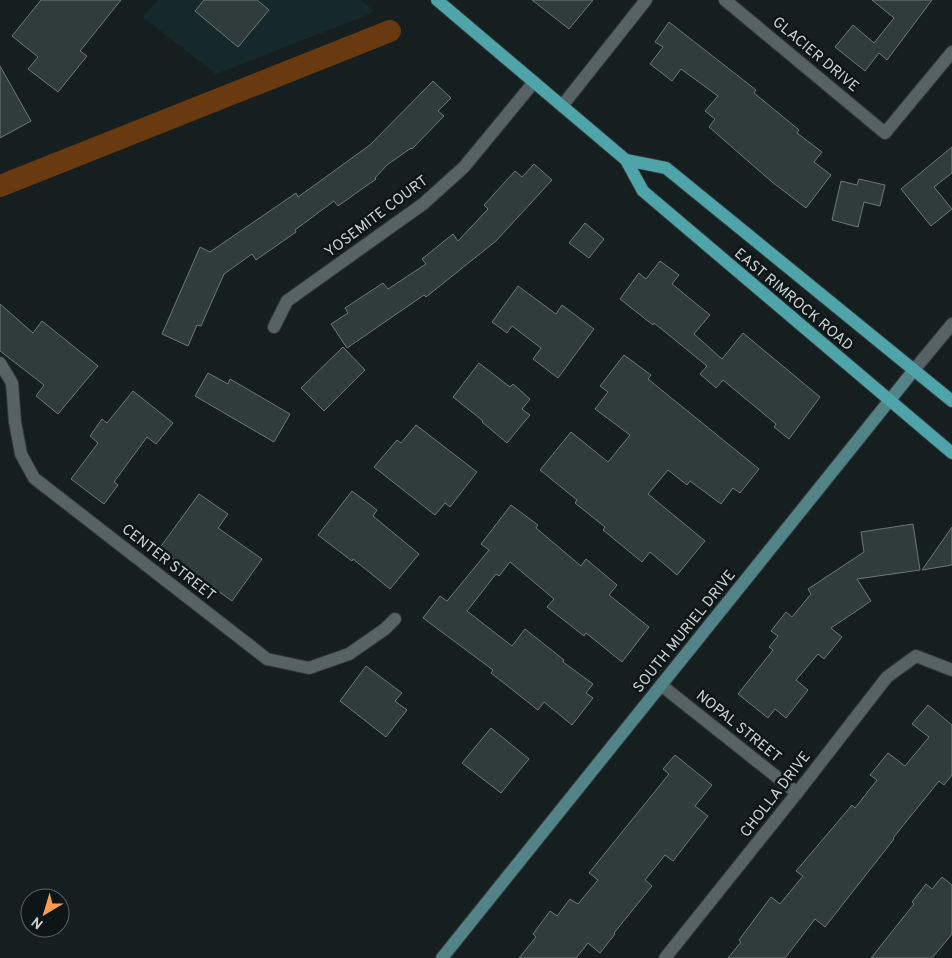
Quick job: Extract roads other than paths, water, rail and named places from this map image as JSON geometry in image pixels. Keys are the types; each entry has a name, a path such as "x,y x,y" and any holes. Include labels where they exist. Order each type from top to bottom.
{"main road":[{"name":"EAST RIMROCK ROAD","path":"437,0 626,160 643,191 888,401 952,453"},
{"name":"EAST RIMROCK ROAD","path":"626,160 666,168 952,401"},
{"name":"SOUTH MURIEL DRIVE","path":"442,958 914,370"}],"street":[{"path":"562,106 646,0"},
{"name":"GLACIER DRIVE","path":"726,0 885,132 952,52"},
{"name":"YOSEMITE COURT","path":"274,327 288,301 423,204 464,167 534,82"},
{"name":"SOUTH MURIEL DRIVE","path":"914,370 952,324"},
{"name":"CENTER STREET","path":"0,363 12,382 15,422 21,454 34,478 268,659 309,668 349,654 395,619"},
{"name":"CHOLLA DRIVE","path":"665,958 797,793 886,677 916,656 952,670"},
{"name":"NOPAL STREET","path":"662,685 797,793"}],"waterway":[{"path":"0,186 390,31"}]}
